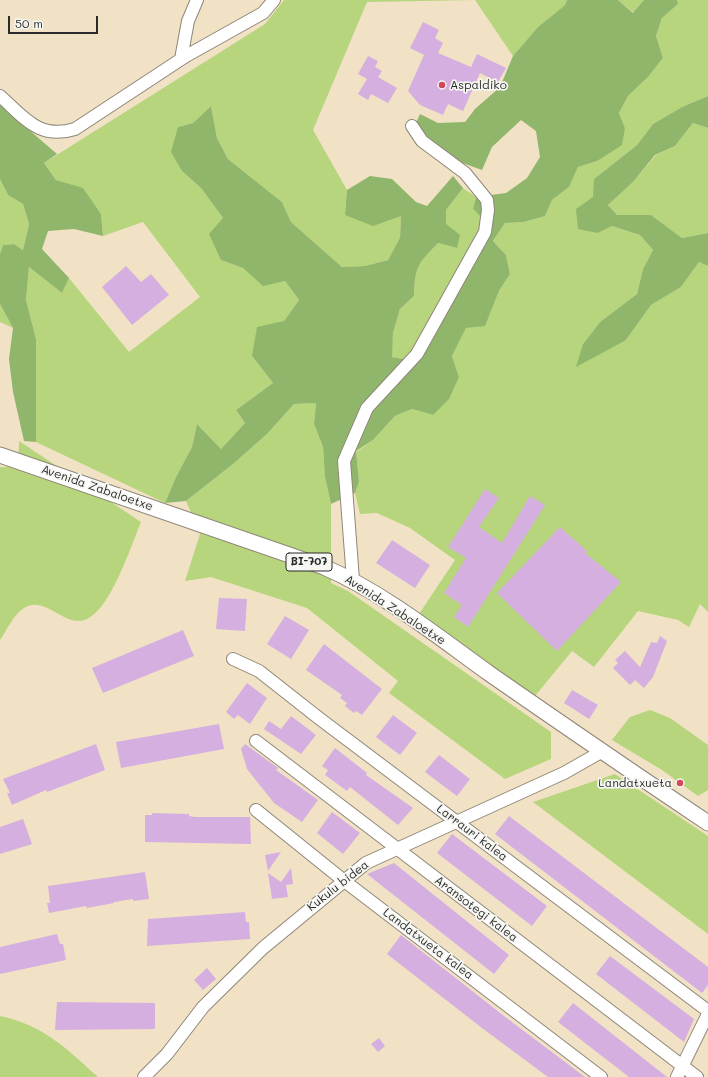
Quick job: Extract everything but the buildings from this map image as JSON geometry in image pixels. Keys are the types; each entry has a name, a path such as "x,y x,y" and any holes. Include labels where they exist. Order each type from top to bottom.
{"main road":[{"name":"Avenida Zabaloetxe","path":"0,455 324,567 353,580 401,611 601,752 708,823"}],"street":[{"path":"181,59 188,21 197,0"},
{"path":"0,96 38,129 61,133 75,129 181,59 264,13 274,0"},
{"path":"353,580 344,461 367,408 417,354 485,232 488,210 487,200 465,173 422,141 412,126"},
{"name":"Larrauri kalea","path":"233,659 259,671 708,1013"},
{"name":"Aransotegi kalea","path":"256,741 697,1077"},
{"name":"Kukulu bidea","path":"144,1077 167,1054 203,1007 258,953 366,863 564,772 601,752"},
{"name":"Landatxueta kalea","path":"256,810 344,880 601,1077"},
{"path":"677,1077 708,1013"}],"green space":[{"path":"284,0 475,0 367,2 313,130 347,190 345,215 401,216 400,239 388,260 365,266 342,267 291,222 282,202 228,159 217,138 211,106 193,123 178,127 182,171 201,188 223,218 221,260 243,268 263,285 285,281 299,300 284,321 252,356 273,383 236,410 245,423 221,449 197,424 192,447 176,477 165,503 36,442 36,339 26,300 29,267 62,293 69,278 129,352 200,297 143,222 103,236 101,214 83,189 56,180 44,163 265,24"},
{"path":"475,0 567,0 565,5 538,27 513,56"},
{"path":"567,0 618,0 633,13 644,0 677,0 678,4 662,18 656,36 663,58 648,77 628,96 619,113 625,128 622,145 597,161 578,167 569,187 552,200 545,216 524,222 505,223 493,241 506,255 510,274 499,291 485,326 466,328 452,356 459,377 449,399 433,415 412,409 395,416 373,440 356,451 359,482 355,493 331,504 325,477 323,447 314,424 316,403 294,404 267,434 233,464 186,501 165,503 176,477 192,447 197,424 221,449 245,423 236,410 273,383 252,356 257,327 284,321 299,300 285,281 263,286 243,268 221,260 209,234 223,218 201,188 182,171 171,152 178,127 193,123 211,106 217,138 228,159 282,202 291,222 342,267 365,266 388,260 400,238 401,216 373,226 345,215 347,190 370,176 392,179 416,202 427,206 453,176 463,188 446,210 446,224 460,235 457,248 438,243 422,261 415,278 414,296 400,309 393,333 392,357 415,361 435,328 483,219 473,209 476,197 506,193 527,178 540,157 536,131 521,120 492,147 482,170 432,152 412,132 420,114 438,123 465,122 475,109 500,87 513,56 538,27 565,5"},
{"path":"618,0 644,0 634,13"},
{"path":"677,0 708,0 708,96 682,107 653,124 637,145 594,179 598,233 612,226 640,235 653,250 643,269 637,294 600,322 583,344 626,340 651,305 681,287 699,262 708,266 708,612 700,604 689,627 678,620 638,611 594,667 572,651 535,696 419,614 455,560 410,528 377,513 360,514 355,493 359,482 356,452 373,440 395,416 412,409 433,415 459,377 452,356 466,328 485,325 499,291 510,274 506,255 493,241 505,223 524,222 545,216 552,200 569,187 578,167 597,161 625,128 619,113 628,96 648,77 663,58 656,36 662,18 678,4"},
{"path":"708,96 708,128 693,123 675,146 655,155 633,182 608,205 617,215 651,215 682,238 708,233 708,266 699,262 681,287 651,305 626,340 576,367 583,344 600,322 637,294 643,269 653,250 640,235 612,226 598,233 578,229 576,209 593,197 594,179 637,145 653,124 682,107"},
{"path":"0,105 57,154 44,163 56,180 83,188 101,214 103,236 74,229 48,231 42,249 69,278 62,293 29,267 26,300 36,339 36,442 24,441 13,392 9,359 13,328 0,304 0,254 3,245 14,244 23,250 29,224 23,204 8,195 0,179"},
{"path":"693,123 708,128 708,233 682,238 651,215 617,215 608,205 633,182 656,155 675,146"},
{"path":"0,179 8,195 23,204 29,224 23,250 14,244 3,245 0,254"},
{"path":"463,188 476,197 473,209 483,218 435,328 415,361 391,357 393,333 400,309 414,296 415,278 422,261 438,243 457,248 446,224 446,210"},
{"path":"0,304 13,328 0,322"},
{"path":"316,403 314,424 323,447 325,477 331,504 331,583 348,591 551,732 551,759 505,779 389,693 398,681 307,608 211,577 185,581 200,534 186,501 233,464 267,434 294,404"},
{"path":"19,441 141,522 112,590 96,613 87,619 79,621 71,620 40,605 32,605 20,611 10,623 0,640 0,467 11,466 14,464 19,452"},
{"path":"650,710 670,718 708,745 708,790 698,796 662,770 612,740 630,717"},
{"path":"615,774 708,836 708,934 533,802"},
{"path":"0,1016 29,1025 53,1039 75,1056 98,1077 0,1077"}],"place":[{"name":"Aspaldiko","path":"442,85"},
{"name":"Landatxueta","path":"680,783"}]}
